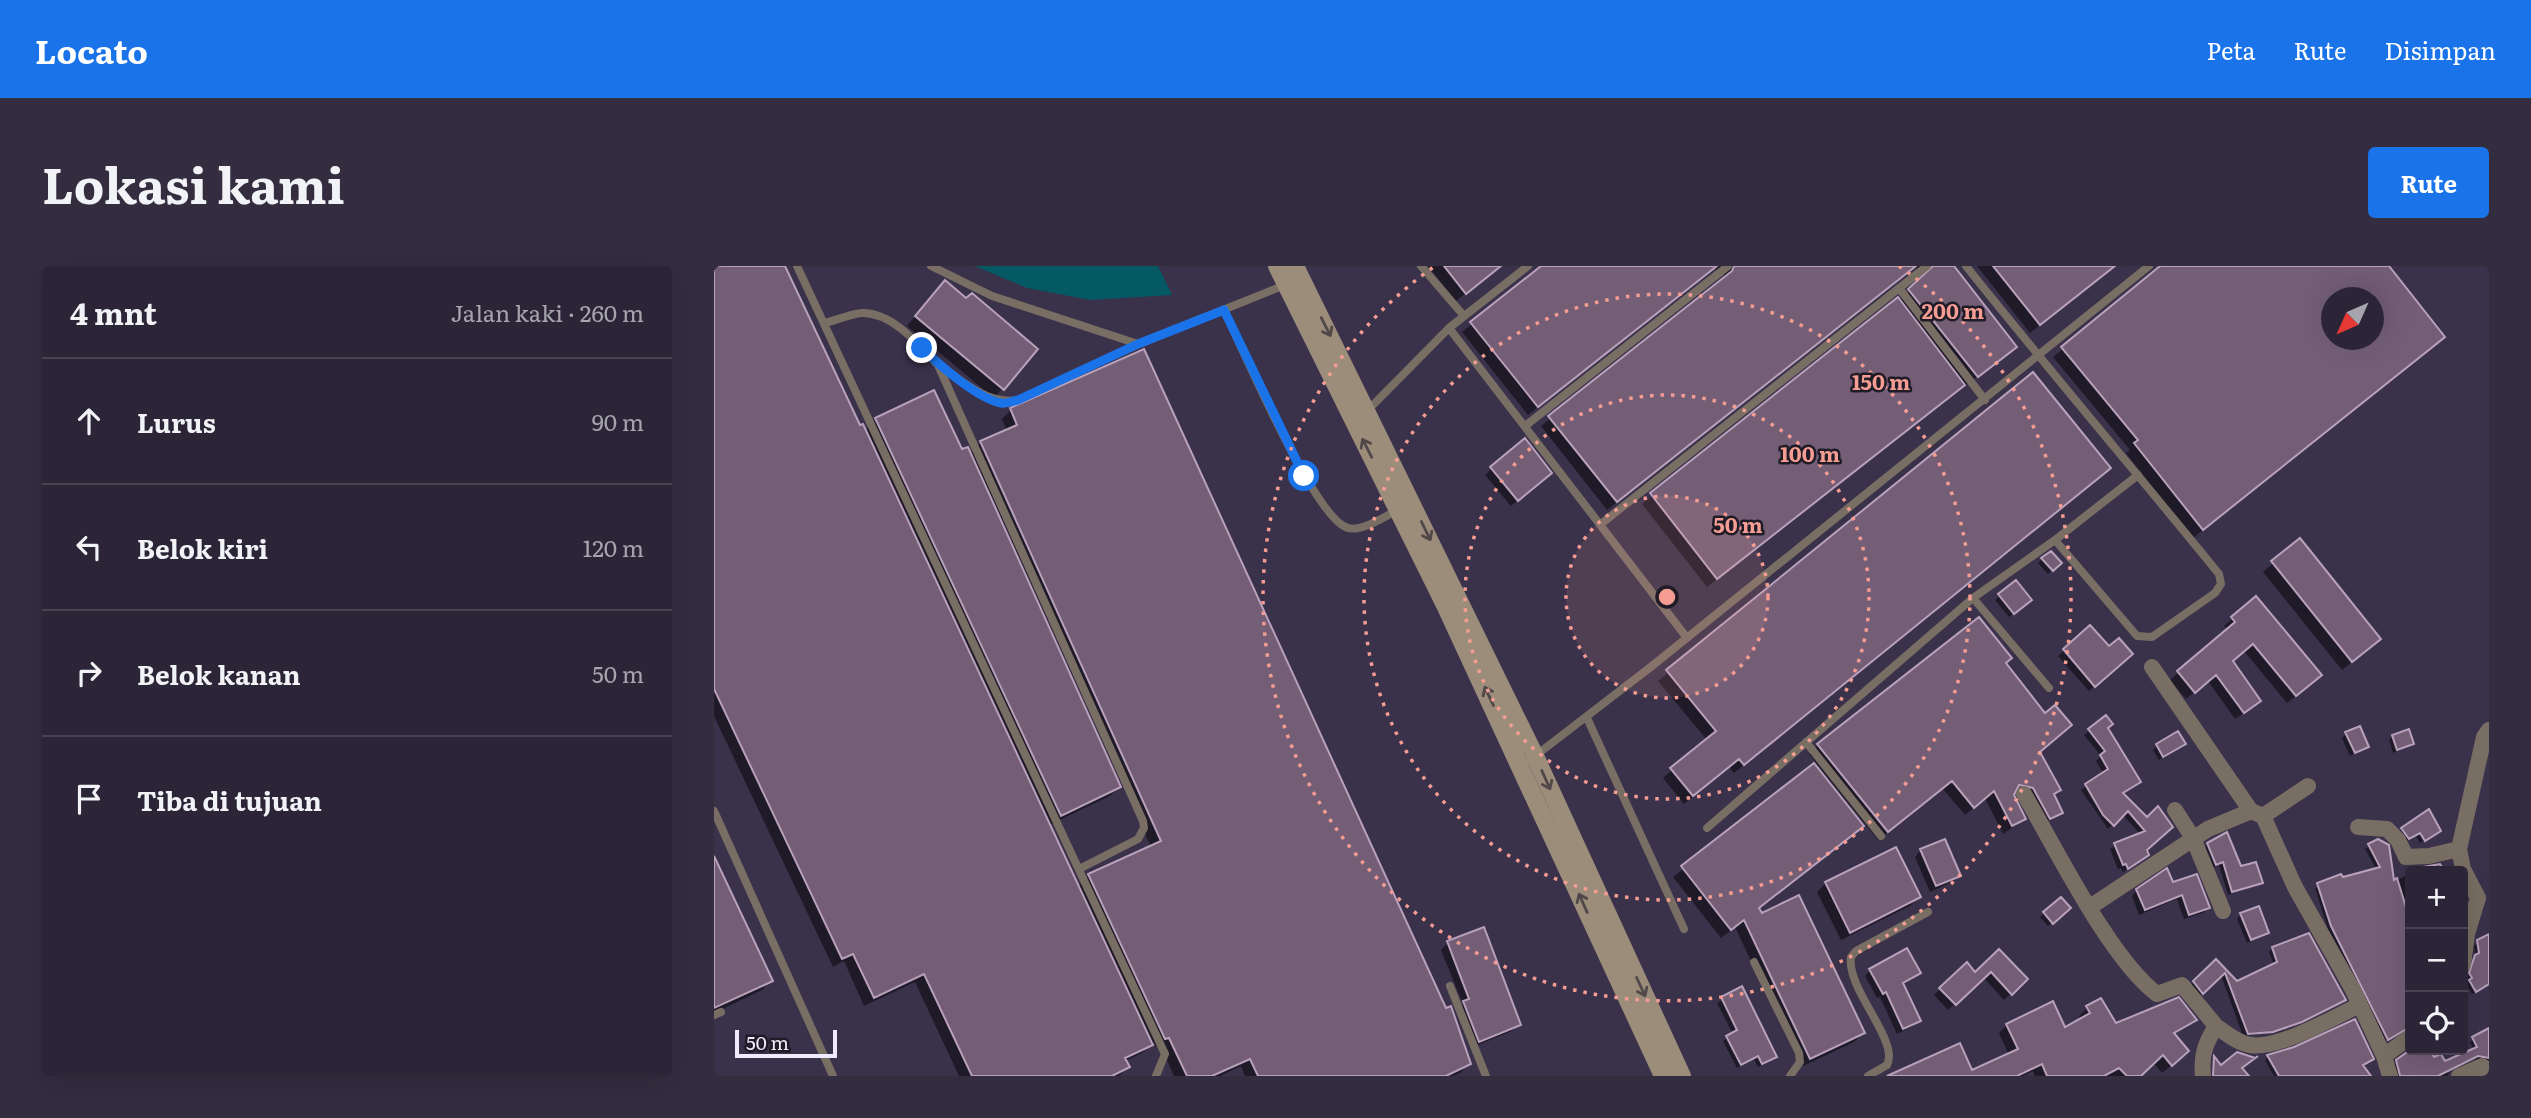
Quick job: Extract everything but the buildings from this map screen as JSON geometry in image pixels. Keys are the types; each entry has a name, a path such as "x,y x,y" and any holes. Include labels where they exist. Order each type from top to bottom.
{"street":[{"path":"1277,266 1294,276 1367,410 1528,761 1663,1076"},
{"path":"1294,276 1398,510 1528,761 1682,1076"},
{"path":"2152,667 2257,813 2360,1006 2386,1070"},
{"path":"2468,931 2478,898 2463,869 2459,849 2484,737 2489,730"},
{"path":"2090,907 2193,838 2257,813 2308,786"},
{"path":"2024,794 2090,907 2123,957 2151,989 2161,994 2175,985 2182,985 2216,1026 2237,1040 2259,1045 2286,1038 2360,1006"},
{"path":"2175,810 2193,838 2222,911"},
{"path":"2358,827 2388,829 2398,840 2406,857 2429,856 2459,849"},
{"path":"2203,1076 2205,1044 2216,1026"},
{"path":"2386,1070 2405,1044"},
{"path":"2459,1076 2482,1066 2489,1070"}],"lane":[{"path":"797,266 1081,869 1165,1054 1156,1076"},
{"path":"931,266 992,296 1138,344"},
{"path":"1421,266 1464,316"},
{"path":"1367,410 1450,328 1528,266"},
{"path":"1525,425 1728,266"},
{"path":"1602,523 1927,266"},
{"path":"1966,266 2220,574 2221,584 2215,593 2152,637 2144,638 2137,636 2055,540"},
{"path":"1528,761 1587,718 2149,266"},
{"path":"825,323 862,313 891,322 938,365 968,386 1001,403 1018,400 1138,344 1224,310 1294,276"},
{"path":"1899,288 1985,400"},
{"path":"1224,310 1304,476 1335,522 1349,529 1357,529 1398,510"},
{"path":"1450,328 1602,523 1687,638"},
{"path":"938,365 1143,821 1144,828 1138,839 1081,869"},
{"path":"1707,828 1973,598 2055,540 2138,475"},
{"path":"1973,598 2049,688"},
{"path":"1587,718 1684,929"},
{"path":"1806,742 1881,836"},
{"path":"714,811 834,1076"},
{"path":"1868,1076 1887,1065 1889,1051 1852,976 1851,957 1856,951 1928,912"},
{"path":"1754,962 1799,1053 1800,1062 1790,1076"},
{"path":"1450,986 1486,1076"}],"shaded area":[{"path":"975,266 1158,266 1172,295 1090,300 1027,288"}],"route":[{"path":"922,348 938,365 968,386 1001,403 1018,400 1138,344 1224,310 1304,476"}]}
